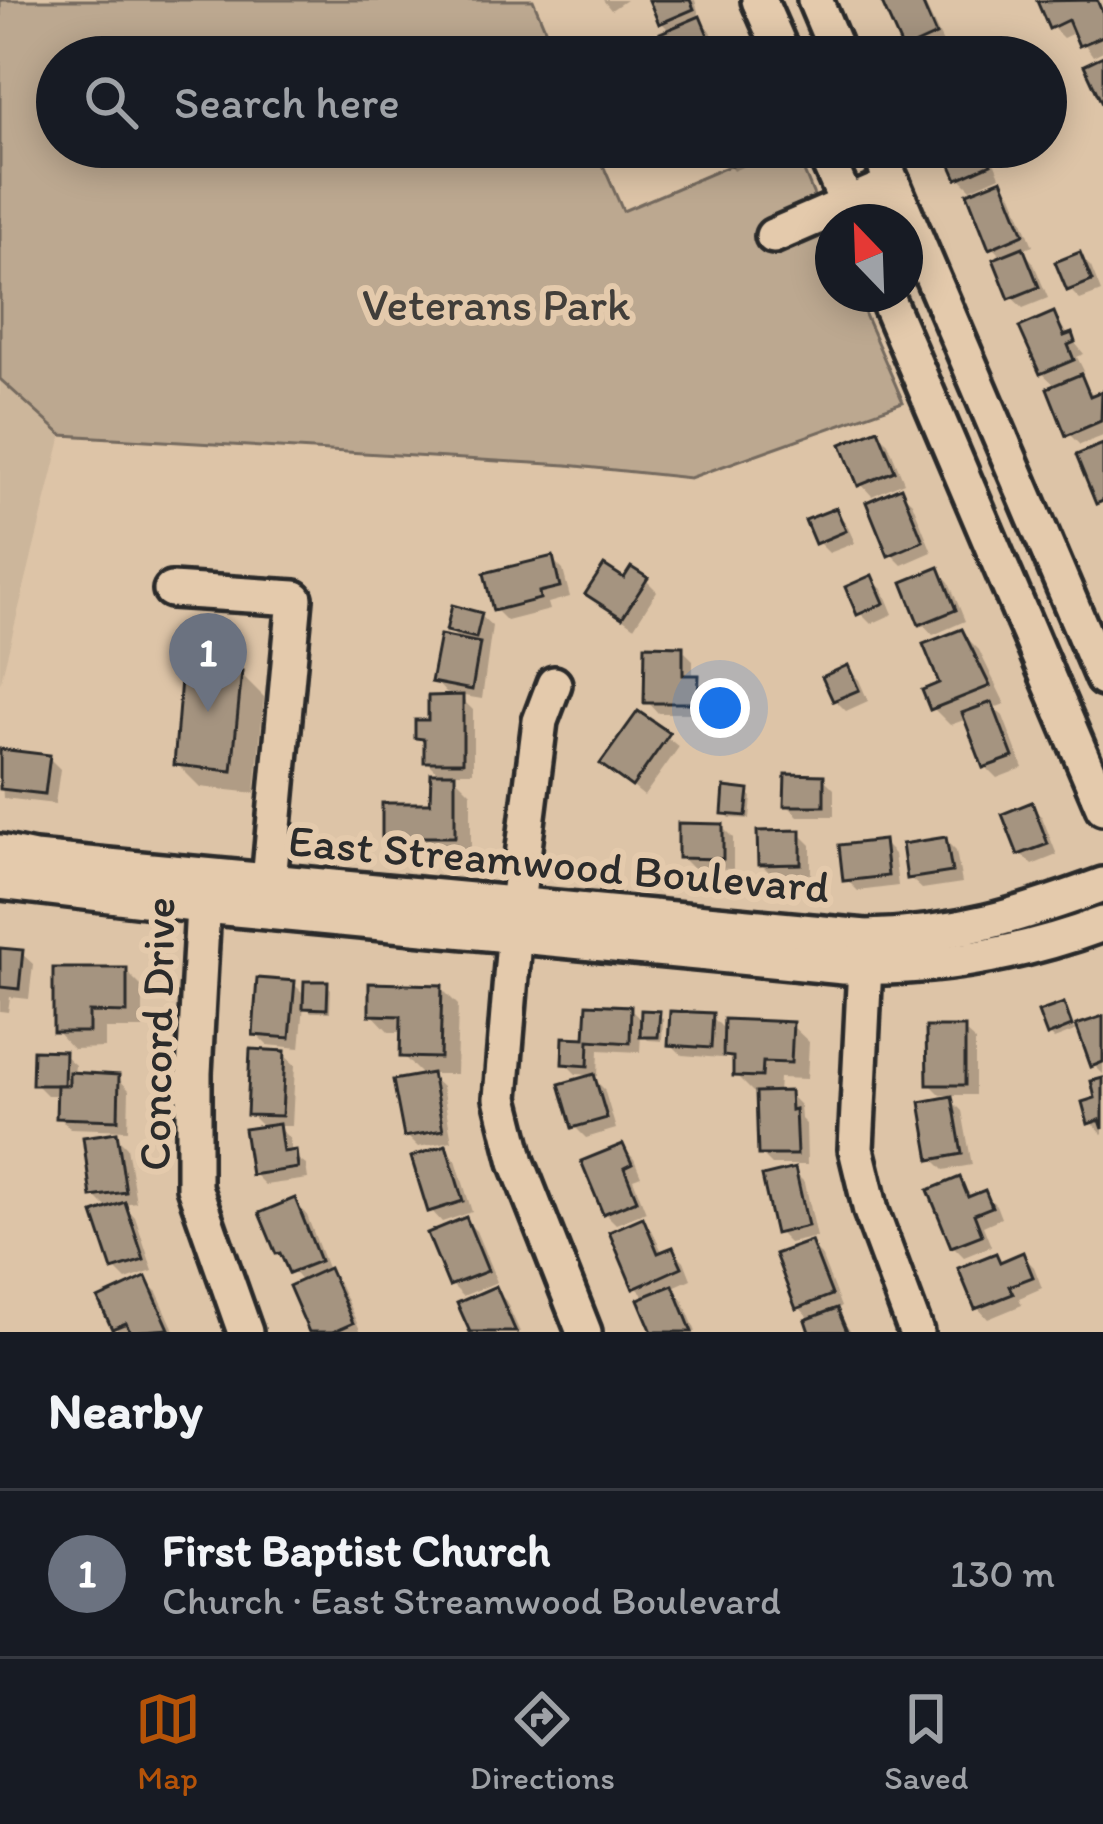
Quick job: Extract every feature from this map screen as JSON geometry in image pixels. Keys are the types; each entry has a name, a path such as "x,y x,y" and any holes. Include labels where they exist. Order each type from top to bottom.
{"street":[{"path":"759,0 775,36"},
{"path":"814,0 830,36"},
{"path":"832,168 847,204"},
{"path":"886,168 1103,680"},
{"path":"864,204 893,184"},
{"path":"773,236 815,224"},
{"path":"893,312 1103,807"},
{"path":"171,590 295,598 267,897"},
{"path":"554,684 540,721 501,1099 517,1162 584,1332"},
{"name":"East Streamwood Boulevard","path":"0,852 203,890"},
{"name":"East Streamwood Boulevard","path":"0,882 203,890 866,953 975,959 1103,924"},
{"name":"East Streamwood Boulevard","path":"866,953 919,936 977,927 1103,885"},
{"name":"Concord Drive","path":"203,890 194,1187 245,1332"},
{"path":"866,953 856,1149 871,1211 916,1332"}],"shaded area":[{"path":"0,379 62,435 0,684"}],"green space":[{"name":"Veterans Park","path":"0,0 533,0 548,36 36,36 36,168 604,168 623,211 724,168 803,168 817,204 815,312 864,312 903,402 690,478 567,465 62,435 0,379"}],"building":[{"path":"649,0 690,0 694,9 659,24"},
{"path":"921,0 936,35 897,36 882,3"},
{"path":"1097,0 1103,14 1103,36 1079,46 1068,20 1049,29 1037,1"},
{"path":"700,16 708,36 661,36"},
{"path":"1103,56 1103,106 1084,65"},
{"path":"952,168 982,168 957,179"},
{"path":"1002,179 1024,234 989,249 967,193"},
{"path":"1023,247 1039,287 1009,299 993,259"},
{"path":"1080,252 1092,281 1067,291 1055,262"},
{"path":"1054,312 1064,336 1072,333 1075,342 1068,345 1074,360 1040,374 1019,327"},
{"path":"1081,374 1090,396 1102,391 1101,421 1066,436 1047,388"},
{"path":"878,429 895,471 858,486 841,444"},
{"path":"1103,444 1103,501 1096,504 1076,455"},
{"path":"901,487 923,541 888,556 866,502"},
{"path":"836,508 846,531 815,544 805,520"},
{"path":"553,556 560,587 539,592 540,599 493,611 484,573"},
{"path":"604,565 624,578 631,567 648,578 622,618 585,594"},
{"path":"939,567 956,610 919,625 902,582"},
{"path":"872,575 884,603 857,615 845,587"},
{"path":"452,605 482,613 476,638 446,631"},
{"path":"962,629 990,686 930,710 922,690 939,683 923,644"},
{"path":"440,635 480,643 472,690 431,682"},
{"path":"645,645 683,646 683,675 699,675 698,703 644,703"},
{"path":"848,665 859,690 833,701 822,677"},
{"path":"182,667 242,671 232,771 174,765"},
{"path":"463,695 463,762 424,762 424,739 415,738 415,720 428,720 428,696"},
{"path":"992,702 1013,757 983,768 962,713"},
{"path":"638,711 670,733 632,787 600,764"},
{"path":"0,749 50,755 45,794 0,789"},
{"path":"431,773 455,773 455,837 382,837 382,803 430,803"},
{"path":"785,774 824,775 824,806 784,806"},
{"path":"724,787 749,790 746,816 722,814"},
{"path":"1032,802 1048,844 1018,855 1002,814"},
{"path":"678,823 723,824 723,859 678,858"},
{"path":"801,830 801,864 758,865 757,831"},
{"path":"946,837 952,872 907,879 902,844"},
{"path":"884,840 888,876 843,881 839,845"},
{"path":"0,948 23,950 19,989 0,987"},
{"path":"53,968 127,968 127,1013 89,1012 89,1032 53,1032"},
{"path":"257,978 295,981 290,1038 253,1035"},
{"path":"304,981 328,981 327,1009 303,1008"},
{"path":"369,983 442,985 440,1058 400,1057 401,1016 369,1015"},
{"path":"1064,1003 1072,1026 1047,1036 1038,1012"},
{"path":"587,1004 631,1006 630,1043 589,1040 588,1066 562,1064 563,1037 585,1038"},
{"path":"641,1010 660,1011 658,1037 640,1037"},
{"path":"670,1011 713,1013 711,1048 668,1045"},
{"path":"1103,1016 1103,1062 1091,1067 1076,1025"},
{"path":"724,1019 793,1022 791,1063 763,1062 762,1077 733,1076 733,1057 723,1056"},
{"path":"926,1027 965,1027 965,1085 927,1085"},
{"path":"250,1049 285,1051 282,1116 247,1115"},
{"path":"33,1050 65,1051 64,1085 32,1085"},
{"path":"69,1072 119,1075 118,1120 56,1118 57,1085 69,1085"},
{"path":"432,1073 443,1130 404,1137 393,1080"},
{"path":"594,1074 607,1118 572,1128 559,1084"},
{"path":"1103,1078 1103,1129 1100,1120 1088,1124 1082,1102 1095,1098 1091,1081"},
{"path":"790,1091 797,1155 758,1155 756,1092"},
{"path":"952,1096 962,1154 930,1160 920,1102"},
{"path":"279,1124 283,1152 296,1150 298,1168 251,1175 244,1129"},
{"path":"117,1132 126,1192 91,1197 83,1137"},
{"path":"623,1144 632,1164 624,1168 637,1200 603,1214 581,1161"},
{"path":"446,1145 463,1201 428,1212 411,1157"},
{"path":"795,1168 808,1226 775,1234 762,1176"},
{"path":"960,1177 968,1197 985,1190 992,1207 974,1214 982,1235 951,1247 928,1190"},
{"path":"295,1198 320,1261 289,1273 259,1213"},
{"path":"125,1202 144,1260 112,1270 93,1213"},
{"path":"466,1217 488,1271 449,1286 427,1233"},
{"path":"643,1217 658,1253 673,1247 682,1267 633,1289 609,1232"},
{"path":"811,1241 832,1295 796,1309 775,1254"},
{"path":"1023,1252 1033,1277 1009,1286 1013,1294 975,1309 958,1268 996,1253 1000,1262"},
{"path":"329,1268 353,1323 333,1332 309,1332 289,1286"},
{"path":"146,1277 169,1329 130,1332 126,1323 112,1329 98,1299"},
{"path":"673,1285 692,1332 652,1332 638,1299"},
{"path":"496,1286 516,1332 470,1332 457,1303"},
{"path":"837,1308 847,1332 809,1332 805,1320"}],"place":[{"name":"First Baptist Church","path":"208,712"}]}
